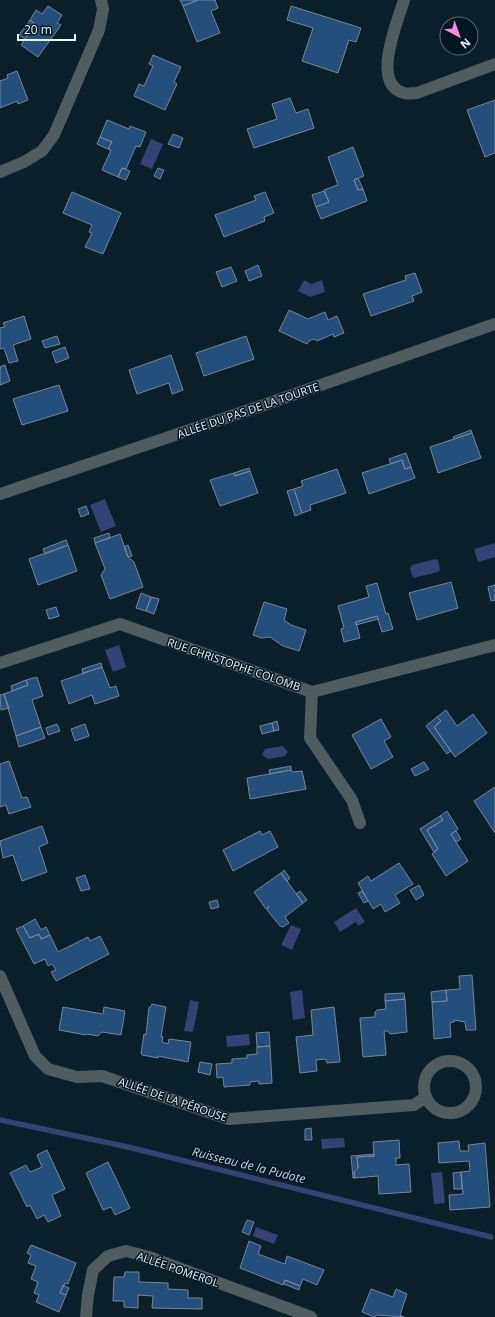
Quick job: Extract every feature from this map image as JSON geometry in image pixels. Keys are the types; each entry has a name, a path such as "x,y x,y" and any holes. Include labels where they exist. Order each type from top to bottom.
{"street":[{"path":"0,172 24,162 42,151 54,135 99,30 103,9 101,0"},
{"path":"404,0 387,60 386,73 394,86 404,93 417,93 495,64"},
{"name":"ALLÉE DU PAS DE LA TOURTE","path":"0,494 262,406 495,324"},
{"name":"RUE CHRISTOPHE COLOMB","path":"0,663 120,624 312,692 495,645"},
{"path":"312,692 310,738 352,800 360,823"},
{"name":"ALLÉE DE LA PÉROUSE","path":"0,976 35,1056 48,1070 77,1077 102,1076 229,1119 414,1105 426,1097"},
{"path":"447,1060 460,1063 470,1070 474,1078 476,1086 470,1103 455,1112 438,1110 431,1105 426,1097 424,1081 427,1074 440,1063 447,1060"},
{"name":"ALLÉE POMEROL","path":"86,1317 88,1295 94,1270 108,1256 126,1251 149,1257 311,1317"}],"water":[{"path":"151,139 163,144 152,169 140,164"},
{"path":"304,280 311,284 322,280 325,292 310,297 298,291"},
{"path":"105,499 116,526 101,532 90,505"},
{"path":"495,543 495,557 478,562 474,549"},
{"path":"435,559 438,560 440,570 438,572 413,578 410,568 412,565"},
{"path":"119,645 126,667 113,672 105,650"},
{"path":"283,746 288,752 285,756 268,759 262,755 265,749"},
{"path":"356,908 365,922 358,926 356,922 340,932 334,922"},
{"path":"291,925 301,929 292,950 281,945"},
{"path":"302,990 305,1018 293,1020 290,992"},
{"path":"190,1000 199,1002 193,1032 184,1031"},
{"path":"249,1034 250,1045 227,1047 226,1036"},
{"path":"344,1138 345,1147 322,1149 321,1139"},
{"path":"442,1172 445,1203 434,1204 431,1173"},
{"path":"256,1227 278,1235 274,1244 253,1236"}],"building":[{"path":"180,0 198,0 183,6"},
{"path":"198,0 215,0 218,8 211,11 220,33 197,42 183,6"},
{"path":"48,6 62,15 57,23 61,25 38,57 21,45 35,24 30,20 36,10 42,14"},
{"path":"291,6 361,28 356,42 349,40 338,73 302,61 313,28 287,20"},
{"path":"30,20 35,24 25,39 19,35"},
{"path":"153,55 181,67 174,82 177,84 165,110 134,96 139,84 144,86 153,66 149,64"},
{"path":"17,71 28,100 18,104 17,101 0,108 0,81 8,78 7,75"},
{"path":"290,98 296,113 308,109 314,128 254,148 247,129 277,119 272,104"},
{"path":"495,100 495,153 485,157 467,110"},
{"path":"107,120 129,129 130,126 146,132 140,147 136,146 126,169 122,168 118,177 102,170 111,150 108,149 112,142 100,137"},
{"path":"173,134 183,138 179,148 168,144"},
{"path":"100,137 112,142 108,149 97,144"},
{"path":"353,147 364,176 354,180 358,190 363,189 367,201 321,219 316,207 329,202 324,190 338,185 328,157"},
{"path":"122,168 130,171 126,180 118,177"},
{"path":"158,168 164,170 160,179 154,176"},
{"path":"358,178 363,189 358,190 354,180"},
{"path":"324,191 329,202 316,207 312,195"},
{"path":"72,192 121,213 103,254 85,247 92,233 89,232 92,225 63,213"},
{"path":"265,192 274,213 264,217 265,221 224,237 215,215 256,200 254,196"},
{"path":"258,265 262,276 249,281 245,271"},
{"path":"231,267 237,281 222,287 216,272"},
{"path":"415,273 422,292 412,296 414,301 371,316 363,294 406,280 405,276"},
{"path":"289,310 308,319 325,312 328,320 337,316 344,333 334,337 333,334 317,341 314,339 309,341 307,344 279,331"},
{"path":"24,316 31,339 13,345 18,361 9,363 4,348 0,349 0,328 5,327 3,323"},
{"path":"57,336 60,344 45,348 42,341"},
{"path":"246,336 254,359 204,376 196,353"},
{"path":"65,347 69,358 56,363 52,352"},
{"path":"171,355 183,390 172,394 169,383 137,394 129,370"},
{"path":"5,365 10,381 0,385 0,367"},
{"path":"59,385 68,411 22,425 13,399"},
{"path":"471,430 472,433 454,439 453,437"},
{"path":"472,433 481,458 438,473 430,447"},
{"path":"406,453 411,467 405,469 402,460 391,464 389,459"},
{"path":"402,460 405,469 411,467 415,478 369,494 362,473"},
{"path":"249,468 250,471 235,476 234,473"},
{"path":"337,469 346,493 310,505 311,510 302,513 294,489 303,486 301,481"},
{"path":"250,471 258,493 220,506 210,480 234,473 235,476"},
{"path":"294,489 302,513 295,516 287,491"},
{"path":"86,506 89,514 81,517 78,509"},
{"path":"109,533 110,538 95,543 94,538"},
{"path":"120,534 128,557 134,562 143,587 110,599 101,575 105,569 95,543"},
{"path":"66,540 68,545 45,554 43,549"},
{"path":"68,545 77,571 38,585 29,559"},
{"path":"128,545 132,556 128,557 124,547"},
{"path":"451,582 458,608 417,620 409,593"},
{"path":"377,583 386,614 388,613 393,629 382,632 377,616 356,622 360,638 344,642 341,629 344,628 338,606 369,597 366,586"},
{"path":"495,585 495,600 491,601 488,587"},
{"path":"141,593 151,597 146,611 136,608"},
{"path":"151,597 159,599 154,614 146,611"},
{"path":"264,602 287,609 284,620 291,625 306,630 299,651 283,646 270,637 261,638 253,635"},
{"path":"56,607 59,616 49,619 46,610"},
{"path":"377,616 378,619 356,625 356,622"},
{"path":"101,663 102,667 83,673 82,669"},
{"path":"102,667 110,688 116,686 119,696 95,704 92,695 69,704 61,681"},
{"path":"37,677 43,696 32,700 41,727 16,736 4,694 28,685 26,680"},
{"path":"26,680 28,685 12,691 11,686"},
{"path":"4,694 9,708 1,710 0,695"},
{"path":"446,710 457,726 473,714 487,733 455,757 434,727 441,721 437,717"},
{"path":"437,717 441,721 434,727 451,751 447,754 426,726"},
{"path":"381,719 391,737 384,741 393,757 371,769 352,735"},
{"path":"277,721 279,730 274,731 272,723"},
{"path":"272,723 274,731 262,734 260,726"},
{"path":"57,724 60,731 48,735 46,728"},
{"path":"85,724 89,736 75,741 71,729"},
{"path":"41,727 45,738 19,747 16,736"},
{"path":"9,761 22,798 27,797 31,807 9,814 6,805 0,807 0,764"},
{"path":"424,762 429,769 415,776 411,769"},
{"path":"291,766 291,770 270,774 269,770"},
{"path":"291,770 292,772 302,771 306,789 250,799 247,778"},
{"path":"495,787 495,833 474,801"},
{"path":"447,811 458,829 451,834 468,861 446,876 432,854 438,849 427,830 443,820 440,816"},
{"path":"440,816 443,820 427,830 438,849 434,852 420,829"},
{"path":"42,826 48,843 39,847 47,872 22,881 13,855 3,858 0,841"},
{"path":"260,831 262,835 270,831 278,847 233,871 223,850"},
{"path":"456,831 461,839 456,842 451,834"},
{"path":"399,863 413,884 395,895 400,903 385,912 381,904 373,909 358,883 368,876 371,881"},
{"path":"284,870 290,878 287,881 281,873"},
{"path":"281,873 303,903 285,917 289,923 283,927 280,926 267,910 269,906 266,909 254,892"},
{"path":"85,875 90,889 81,891 76,878"},
{"path":"419,885 424,895 416,900 410,890"},
{"path":"300,891 307,900 303,903 296,894"},
{"path":"362,891 368,901 364,903 358,893"},
{"path":"217,900 219,907 211,909 209,902"},
{"path":"35,919 41,930 46,927 50,935 41,939 39,934 30,938 23,926"},
{"path":"23,926 30,938 39,934 41,939 50,935 58,952 88,937 90,941 100,936 109,954 56,981 51,972 56,970 52,964 48,966 45,959 34,964 16,929"},
{"path":"472,975 476,1030 466,1030 465,1022 454,1020 454,1022 450,1023 451,1037 434,1039 432,1002 447,1001 446,990 460,989 459,976"},
{"path":"446,990 447,1001 432,1002 431,992"},
{"path":"404,993 405,999 385,1001 385,994"},
{"path":"405,999 407,1032 390,1034 388,1031 384,1031 386,1055 363,1057 360,1018 375,1017 375,1012 377,1010 386,1009 385,1001"},
{"path":"152,1004 166,1007 161,1037 163,1037 162,1042 168,1044 169,1039 191,1042 188,1062 158,1056 158,1058 142,1055 141,1053 144,1034 146,1035 149,1007 151,1007"},
{"path":"63,1007 103,1014 104,1007 125,1011 121,1035 102,1032 98,1036 59,1030"},
{"path":"334,1007 340,1062 327,1063 326,1059 316,1060 317,1071 300,1073 296,1037 313,1035 311,1010"},
{"path":"269,1032 270,1046 257,1047 256,1033"},
{"path":"270,1046 272,1083 259,1084 259,1081 250,1082 250,1085 224,1087 223,1077 217,1078 216,1064 232,1063 232,1059 247,1058 247,1055 257,1054 257,1047"},
{"path":"200,1062 212,1064 210,1075 198,1072"},
{"path":"311,1128 312,1140 305,1140 305,1129"},
{"path":"399,1140 400,1158 396,1158 396,1165 409,1164 411,1192 379,1194 378,1176 355,1178 354,1172 358,1168 357,1157 374,1156 373,1142"},
{"path":"459,1141 460,1151 469,1151 468,1145 485,1143 490,1207 450,1210 449,1195 463,1194 461,1172 470,1171 469,1161 439,1163 438,1143"},
{"path":"47,1150 65,1189 52,1195 61,1216 48,1222 44,1215 37,1219 30,1205 27,1207 10,1173 26,1165 30,1172 42,1167 37,1155"},
{"path":"374,1154 374,1156 357,1157 358,1168 354,1172 355,1178 353,1178 351,1156"},
{"path":"108,1162 130,1208 115,1215 111,1207 103,1210 86,1173"},
{"path":"461,1172 462,1189 454,1189 453,1173"},
{"path":"247,1220 254,1222 249,1235 242,1232"},
{"path":"249,1241 261,1246 258,1254 285,1264 287,1256 324,1270 317,1285 303,1279 300,1286 285,1280 283,1285 240,1268"},
{"path":"31,1245 76,1263 68,1284 65,1283 60,1293 66,1295 59,1312 36,1302 39,1295 34,1293 38,1282 31,1279 36,1266 28,1263 31,1255 27,1253"},
{"path":"125,1272 139,1272 139,1282 168,1283 168,1289 188,1290 188,1298 202,1298 202,1309 152,1308 153,1296 138,1295 138,1308 124,1307 124,1301 113,1301 114,1277 124,1277"},
{"path":"285,1280 300,1286 299,1290 284,1284"},
{"path":"63,1285 69,1288 66,1295 60,1293"},
{"path":"371,1289 393,1297 396,1289 407,1294 400,1315 404,1317 376,1315 374,1317 362,1312"}],"waterway":[{"name":"Ruisseau de la Pudote","path":"0,1120 128,1147 491,1237"}]}
